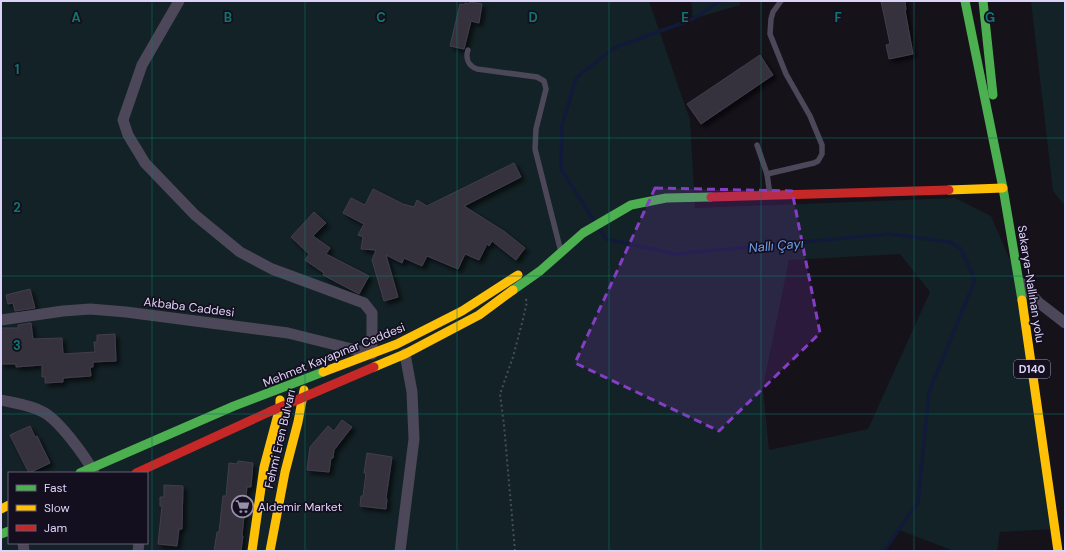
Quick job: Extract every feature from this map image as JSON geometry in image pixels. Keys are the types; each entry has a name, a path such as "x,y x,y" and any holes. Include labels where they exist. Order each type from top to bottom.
{"main road":[{"name":"Sakarya-Nallıhan yolu","path":"965,1 1003,188 1020,283 1058,551"},
{"name":"Sakarya-Nallıhan yolu","path":"983,1 1003,188"},
{"path":"143,472 280,407 405,354 479,315 540,271 583,233 631,205 666,198 1003,188"},
{"name":"Mehmet Kayapınar Caddesi","path":"93,470 234,406 306,380 397,344 462,311 583,233"},
{"name":"Fehmi Eren Bulvarı","path":"270,551 284,472 298,422 306,380"},
{"name":"Fehmi Eren Bulvarı","path":"252,551 264,467 280,407 280,389"}],"street":[{"path":"179,1 142,65 123,120 128,135 145,163 195,215 240,252 272,269 364,303 372,313 372,354"},
{"path":"1020,283 1038,302 1065,323"},
{"name":"Akbaba Caddesi","path":"1,320 63,311 90,309 288,334 372,354"},
{"path":"400,551 414,439 412,392 405,354"},
{"path":"1,400 42,411 52,418 93,470"}],"lane":[{"path":"767,174 814,164 818,161 822,154 822,145 810,116 786,74 770,34 773,12 781,1"},
{"path":"468,50 468,61 470,65 477,69 538,77 544,81 546,85 546,93 536,129 535,149 560,248"},
{"path":"757,145 767,174 770,195"}],"path":[{"path":"515,551 500,394 513,356 527,302 520,285"}],"highlighted area":[{"path":"655,188 792,191 820,333 719,431 575,363"}],"shaded area":[{"path":"1,1 649,1 690,120 695,208 955,198 991,216 1020,283 1055,529 1000,532 997,551 954,551 899,530 884,551 1,551","holes":["900,254 930,292 868,429 769,450 763,387 789,260"]},
{"path":"691,1 740,1 740,5 693,19"},
{"path":"1031,1 1065,1 1065,206 1053,191"}],"building":[{"path":"881,1 905,1 905,10 913,54 889,59 886,45 890,44"},
{"path":"470,2 482,4 479,23 471,21 464,49 450,46 460,4 465,5 465,3 469,4"},
{"path":"760,55 773,75 701,124 687,104"},
{"path":"514,163 521,177 464,206 505,232 525,248 516,260 492,241 489,246 487,244 479,260 465,254 458,269 427,256 422,266 404,258 402,263 386,255 398,297 384,301 372,260 376,250 361,249 363,237 358,235 364,224 343,213 351,198 365,205 373,189 403,204 414,207 417,200 427,206"},
{"path":"314,212 326,223 313,236 330,248 326,254 369,276 359,294 323,275 324,273 305,260 309,254 291,237"},
{"path":"30,289 35,308 15,311 13,303 8,304 6,295"},
{"path":"31,323 33,339 62,338 63,354 95,352 94,342 97,342 97,335 115,334 116,361 93,362 93,367 90,367 91,376 63,378 63,382 45,383 45,377 42,377 42,365 16,367 16,364 1,364 1,328 18,328 18,325"},
{"path":"342,420 352,427 334,450 329,472 307,470 310,447 328,426 334,431"},
{"path":"30,426 35,437 37,436 50,463 28,472 10,435"},
{"path":"367,453 392,457 386,498 386,509 360,506 361,496 363,496"},
{"path":"238,461 253,463 251,487 247,487 241,551 214,551 217,532 219,532 223,496 226,496 229,463 237,464"},
{"path":"164,485 183,486 182,529 179,529 177,546 158,544 162,506 160,506 160,497 164,497"}],"waterway":[{"name":"Nallı Çayı","path":"595,222 561,169 562,125 576,78 614,48 693,19 720,1"},
{"name":"Nallı Çayı","path":"598,227 606,239 675,254 889,234 950,242 961,249 975,280 929,392 918,502 884,551"}],"traffic: fast":[{"path":"965,1 1003,188 1022,300"},
{"path":"983,1 993,95"},
{"path":"513,290 540,271 583,233 631,205 666,198 711,197"},
{"path":"82,472 234,406 323,372"},
{"path":"1,534 8,531"}],"traffic: slow":[{"path":"949,190 1003,188"},
{"path":"323,372 397,344 462,311 518,275"},
{"path":"374,367 405,354 479,315 513,290"},
{"path":"1022,300 1058,551"},
{"path":"270,551 285,472 298,422 304,390"},
{"path":"252,551 264,467 280,407 280,400"},
{"path":"1,509 8,506"}],"traffic: jam":[{"path":"711,197 949,190"},
{"path":"138,472 269,412 374,367"}],"place":[{"name":"Aldemir Market","path":"242,507"}]}
